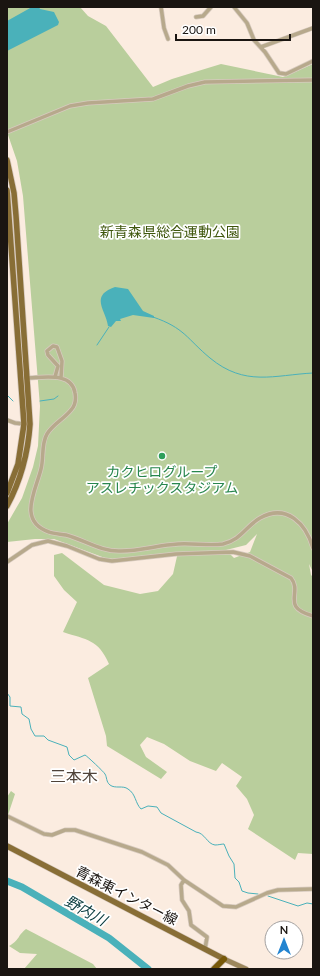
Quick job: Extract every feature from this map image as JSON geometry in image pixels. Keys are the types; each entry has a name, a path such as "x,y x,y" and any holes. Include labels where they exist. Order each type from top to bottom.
{"highway":[{"path":"214,969 224,959"}],"main road":[{"path":"7,160 14,193 24,424 18,464 7,493"},
{"path":"7,190 28,378 29,441 21,477 7,506"},
{"name":"青森東インター線","path":"7,846 224,959"},
{"path":"224,959 246,969"}],"street":[{"path":"161,7 164,28 168,39"},
{"path":"196,18 203,16 210,7"},
{"path":"234,7 247,23 254,40 261,46 276,70 283,74 303,67 313,61"},
{"path":"261,46 313,28"},
{"path":"7,132 70,106 88,103 153,99 188,86 205,82 313,80"},
{"path":"55,377 58,366 50,357 48,351 49,348 57,347 62,361 61,378"},
{"path":"50,357 58,356 60,352"},
{"path":"21,378 61,378 68,381 74,388 76,398 70,412 50,430 44,441 41,468 30,500 32,516 42,529 48,532 68,536 102,549 120,551 179,544 223,544 239,538 260,518 268,515 283,514 290,516 301,523 310,535 313,548"},
{"path":"7,420 24,424"},
{"path":"7,562 32,545 43,542 63,545 99,559 112,561 176,554 233,552 250,556 291,578 294,584 295,606 299,610 313,616"},
{"path":"7,816 44,834 52,835 66,830 75,830 142,852 168,865 184,880 223,906 228,907 243,905 267,893 278,890 313,889"},
{"path":"184,880 181,885 182,900 189,911 191,925 206,937 205,949"}],"green space":[{"name":"新青森県総合運動公園","path":"7,7 80,7 88,16 106,26 153,87 172,79 221,64 283,77 313,64 313,572 309,564 311,575 313,577 313,854 298,853 295,860 248,829 254,815 247,799 236,786 242,777 222,763 216,771 190,761 164,744 147,737 140,745 146,757 167,772 161,779 107,746 106,736 88,678 109,664 101,650 96,645 85,639 63,632 77,602 64,590 54,576 54,555 62,553 104,585 140,594 158,591 173,574 178,552 113,559 105,558 54,539 35,539 7,542 7,524 22,498 33,467 38,446 40,406 23,196 17,161 7,132","holes":["257,534 250,552 234,558 226,550 246,545"]},
{"path":"11,791 15,794 8,815 7,797"},
{"path":"26,929 93,964 97,969 24,969 37,954 20,953 9,946 15,942"}],"water":[{"path":"32,7 39,7 40,9 54,12 59,22 58,25 7,51 7,21"},
{"path":"115,287 128,289 143,311 154,316 154,318 133,315 120,319 121,321 116,321 111,327 108,326 101,304 101,299 107,291"}],"waterway":[{"path":"153,317 172,325 185,334 210,358 235,373 260,377 313,373"},
{"path":"97,345 109,327"},
{"path":"7,395 13,401"},
{"path":"40,401 54,399 58,396"},
{"path":"7,693 10,697 10,706 21,707 22,714 29,719 31,729 35,736 44,736 48,740 67,747 69,755 74,760 85,755 106,775 110,785 114,787 126,788 131,791 141,809 148,806 157,807 161,813 202,834 210,843 215,845 224,844 234,864 235,878 239,882 242,891 258,894"},
{"name":"野内川","path":"7,881 22,887 109,938 148,969"},
{"path":"268,896 298,906 307,903 313,904"}],"place":[{"name":"カクヒログループ アスレチックスタジアム","path":"162,456"}],"district":[{"name":"三本木","path":"74,775"}]}
